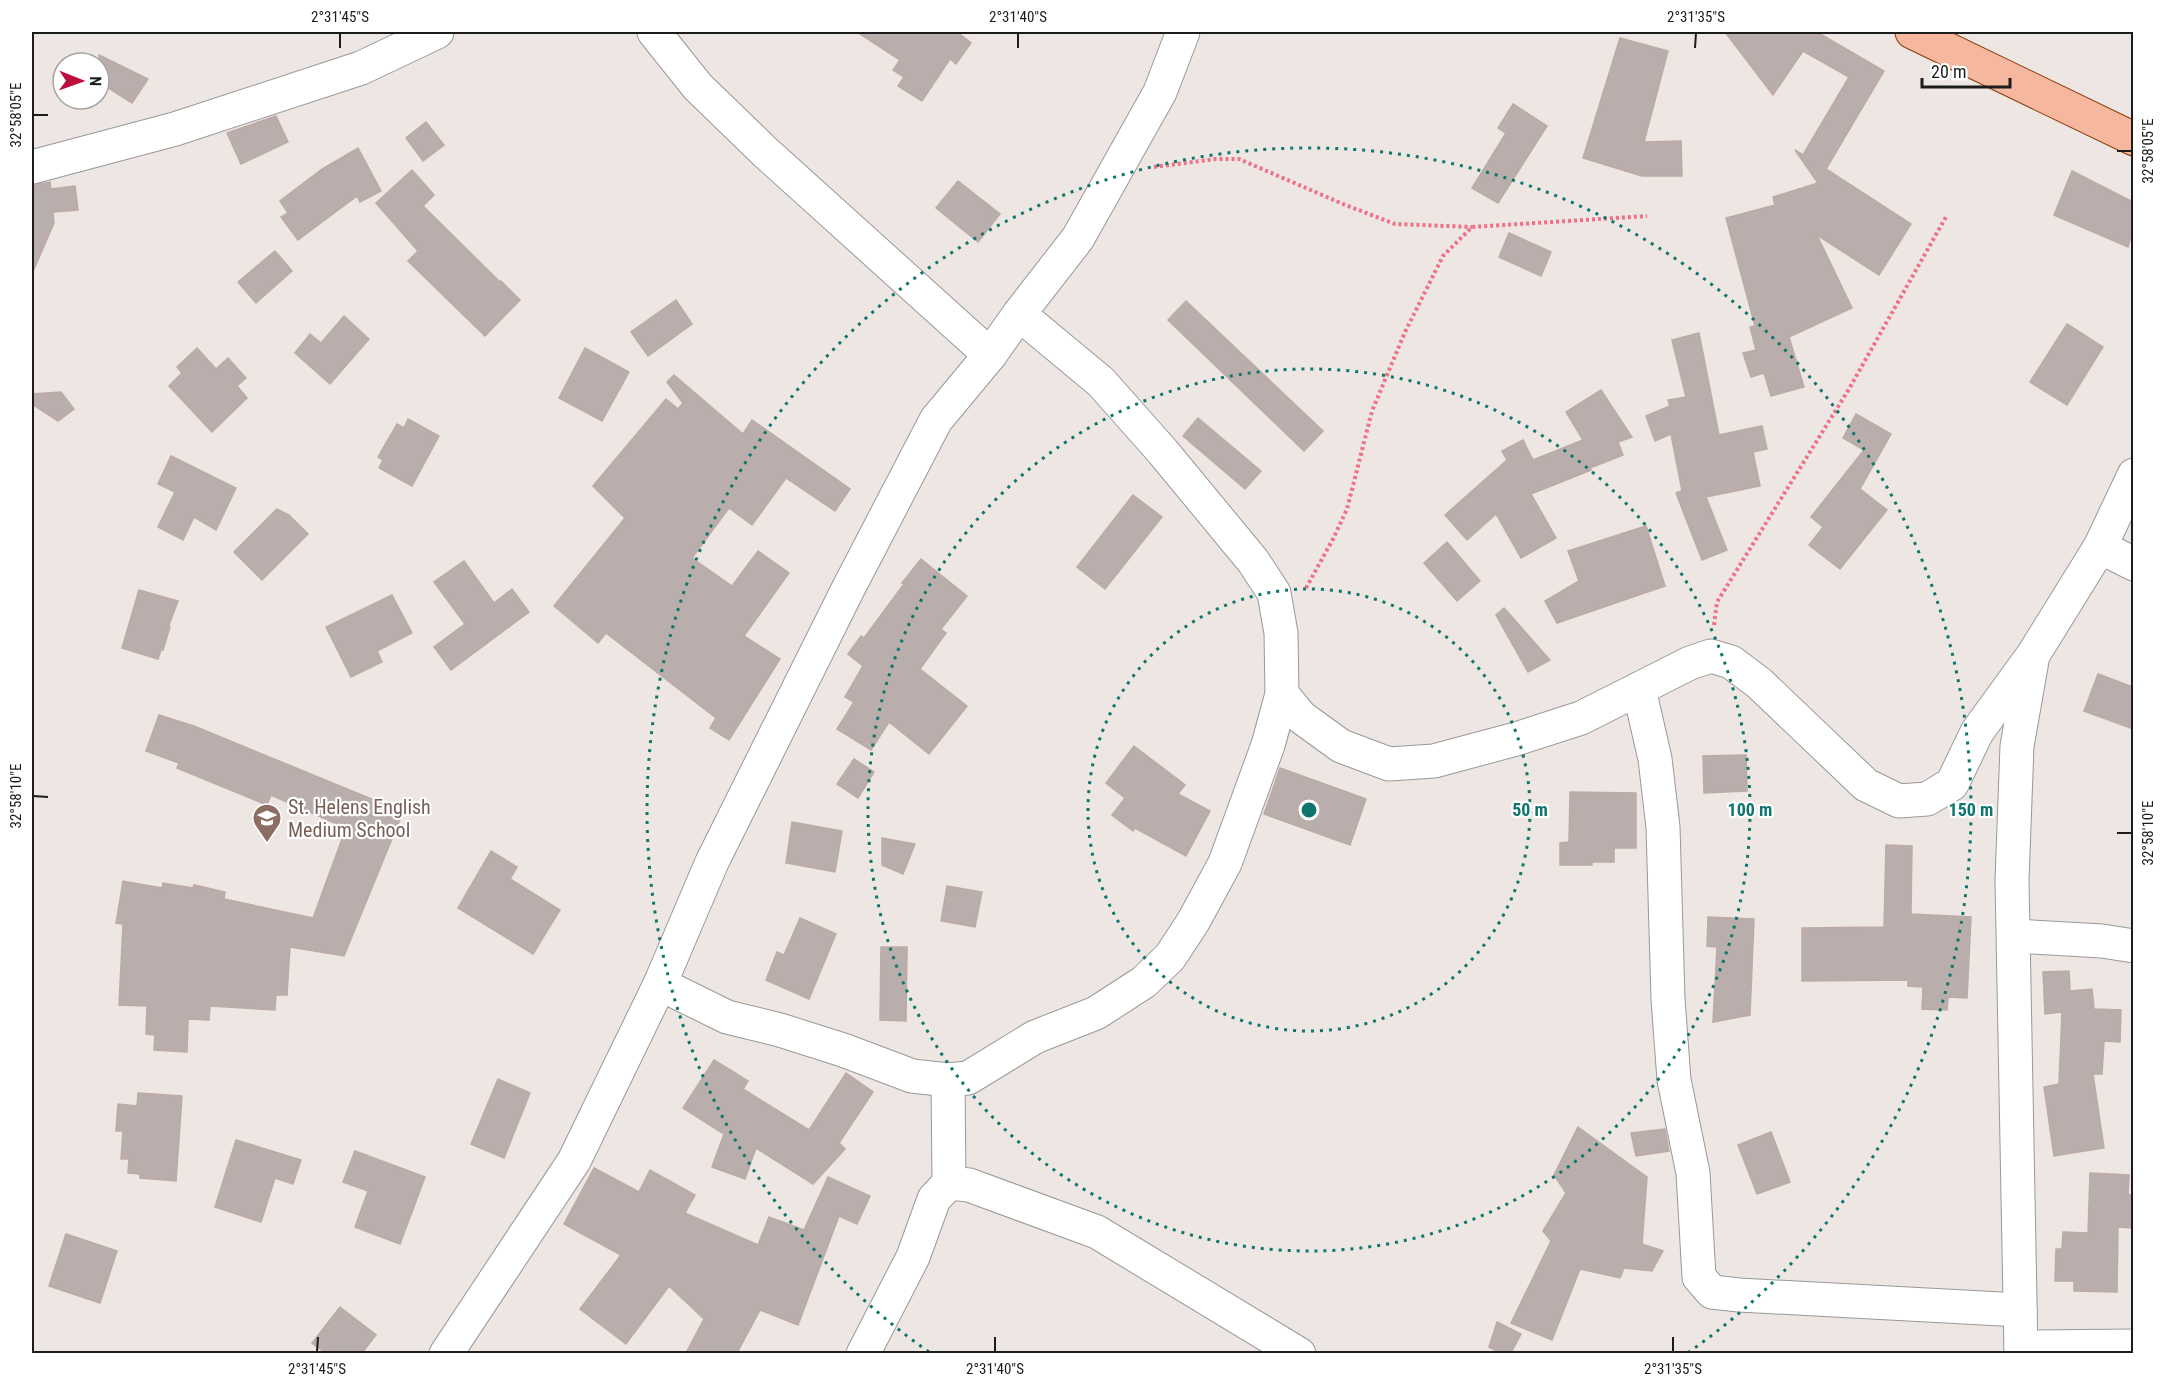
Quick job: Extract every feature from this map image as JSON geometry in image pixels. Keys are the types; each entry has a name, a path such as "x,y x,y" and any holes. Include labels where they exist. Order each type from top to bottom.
{"main road":[{"path":"1912,32 2133,140"}],"street":[{"path":"32,167 175,129 350,71 437,32"},
{"path":"654,32 698,87 764,151 990,355"},
{"path":"446,1353 574,1161 660,984 712,862 936,420 990,355 1078,238 1160,92 1183,32"},
{"path":"660,984 728,1017 790,1033 912,1076 948,1080 968,1078 1035,1037 1096,1013 1144,982 1170,957 1193,922 1225,863 1268,746 1282,694 1281,633 1274,593 1253,561 1163,452 1101,382 1019,314"},
{"path":"1282,694 1301,717 1341,746 1389,764 1434,761 1516,740 1581,718 1690,663 1711,656 1731,662 1759,683 1866,785 1899,801 1927,799 1952,784 1977,732 2033,655 2100,547 2133,475"},
{"path":"2100,547 2133,564"},
{"path":"2033,655 2018,746 2013,832 2021,1350 2133,1346"},
{"path":"1639,689 1655,759 1663,827 1671,1045 1674,1080 1693,1173 1699,1277 1712,1292 1740,1295 2020,1310"},
{"path":"2014,936 2102,941 2133,946"},
{"path":"863,1353 913,1257 934,1199 949,1183 948,1080"},
{"path":"949,1183 969,1185 1098,1232 1242,1321 1299,1353"}],"path":[{"path":"1115,172 1216,159 1239,159 1395,224 1472,227 1647,216"},
{"path":"1711,656 1718,602 1850,388 1947,214"},
{"path":"1304,591 1347,509 1372,411 1405,332 1443,256 1472,227"}],"building":[{"path":"857,32 957,32 971,43 956,64 950,59 922,101 898,86 904,77 893,70 900,60"},
{"path":"1725,32 1817,32 1884,71 1826,169 1911,224 1879,275 1817,235 1852,308 1789,337 1804,387 1771,396 1764,373 1751,377 1743,353 1756,350 1750,327 1755,326 1726,218 1775,205 1773,197 1818,183 1795,150 1803,155 1849,77 1803,51 1773,95"},
{"path":"1620,38 1668,51 1644,142 1681,141 1682,176 1642,176 1583,158"},
{"path":"111,61 148,79 132,103 111,90"},
{"path":"1513,104 1547,126 1498,203 1472,188 1506,133 1498,128"},
{"path":"276,116 288,142 241,164 227,133"},
{"path":"426,122 444,145 423,161 406,138"},
{"path":"358,148 381,191 360,202 357,196 298,240 281,217 288,213 280,201 322,169"},
{"path":"412,170 434,195 423,206 520,300 485,336 408,261 418,251 376,203"},
{"path":"2072,171 2133,202 2133,228 2128,247 2054,215"},
{"path":"958,181 1000,214 978,242 936,208"},
{"path":"50,182 51,189 75,186 78,210 53,212 54,223 32,274 32,185"},
{"path":"1509,233 1551,252 1541,276 1499,257"},
{"path":"275,251 292,271 256,303 238,282"},
{"path":"676,300 692,324 648,356 631,332"},
{"path":"1186,301 1323,431 1304,451 1168,320"},
{"path":"344,316 369,339 330,384 295,353 310,334 321,343"},
{"path":"2067,324 2103,347 2067,405 2030,382"},
{"path":"1699,333 1719,435 1762,426 1767,449 1753,452 1760,486 1706,497 1727,550 1702,560 1676,493 1682,491 1671,434 1655,441 1646,416 1670,406 1668,400 1686,397 1672,340"},
{"path":"197,348 216,369 228,358 246,378 237,386 247,398 212,432 169,386 182,373 177,367"},
{"path":"585,348 629,372 602,421 559,398"},
{"path":"674,375 743,434 752,420 850,489 835,511 786,478 752,525 729,508 692,558 732,586 758,551 789,573 744,636 780,659 729,740 710,728 716,718 606,633 598,643 554,606 625,518 593,486 666,399 678,409 683,403 667,382"},
{"path":"1601,390 1632,437 1618,442 1623,455 1531,494 1556,538 1521,558 1496,514 1467,540 1445,515 1507,460 1502,451 1523,440 1533,460 1583,440 1566,412"},
{"path":"61,392 74,409 58,421 32,404 32,394"},
{"path":"1856,414 1891,434 1860,489 1887,510 1840,569 1809,545 1823,527 1811,517 1864,450 1843,438"},
{"path":"1198,418 1261,471 1245,489 1183,436"},
{"path":"408,419 439,436 412,486 379,468 383,460 378,457 397,424 404,428"},
{"path":"171,456 236,488 216,530 194,517 183,540 158,527 175,492 158,484"},
{"path":"1133,495 1162,517 1105,589 1077,567"},
{"path":"277,509 289,515 308,534 262,580 234,552"},
{"path":"1646,526 1665,586 1557,623 1545,601 1579,581 1568,551"},
{"path":"1447,542 1480,581 1457,601 1424,563"},
{"path":"921,559 967,596 941,629 946,633 920,669 967,706 929,754 889,722 871,750 837,729 854,702 845,697 863,666 848,654 861,636 864,638"},
{"path":"464,561 494,603 512,589 529,612 451,670 434,647 465,624 434,582"},
{"path":"139,590 178,601 158,659 122,648"},
{"path":"392,595 412,633 377,651 382,662 351,677 326,627"},
{"path":"1504,608 1550,660 1528,672 1496,615"},
{"path":"2098,674 2133,687 2133,729 2084,711"},
{"path":"159,715 194,726 403,812 344,956 290,947 287,995 276,995 275,1010 210,1006 209,1020 188,1019 187,1052 154,1050 155,1035 146,1034 147,1006 119,1005 123,924 116,923 123,881 162,888 163,883 193,888 194,885 225,892 224,899 313,918 346,828 271,795 267,805 177,768 179,763 146,751"},
{"path":"1134,746 1185,785 1178,794 1210,811 1186,856 1135,828 1133,831 1112,815 1125,798 1106,783"},
{"path":"1746,755 1747,791 1704,793 1703,756"},
{"path":"854,759 874,772 858,798 837,784"},
{"path":"1280,768 1366,799 1350,845 1264,814"},
{"path":"1570,792 1636,793 1636,848 1614,848 1614,862 1560,865 1560,843 1569,842"},
{"path":"792,822 842,831 835,872 786,863"},
{"path":"882,838 915,844 903,874 882,865"},
{"path":"1886,845 1912,846 1911,914 1971,917 1967,998 1948,997 1947,1010 1922,1009 1923,987 1908,986 1908,980 1802,981 1802,928 1884,927"},
{"path":"491,851 517,867 510,879 560,910 533,954 458,908"},
{"path":"947,886 982,892 975,927 941,921"},
{"path":"1708,917 1754,919 1750,1015 1713,1022 1717,947 1707,946"},
{"path":"800,918 836,934 809,999 766,980 777,952 784,955"},
{"path":"881,947 907,947 906,1021 880,1020"},
{"path":"2069,971 2070,991 2092,989 2094,1009 2121,1010 2120,1042 2104,1041 2102,1074 2093,1074 2104,1148 2054,1156 2044,1087 2059,1084 2062,1012 2045,1014 2043,972"},
{"path":"714,1060 748,1081 743,1089 809,1130 846,1073 873,1092 839,1143 845,1149 813,1184 756,1148 745,1179 712,1167 724,1134 683,1108"},
{"path":"498,1079 530,1093 504,1158 471,1144"},
{"path":"138,1093 182,1096 176,1181 140,1178 140,1174 128,1173 129,1159 121,1159 123,1131 116,1131 118,1104 137,1106"},
{"path":"1578,1127 1647,1177 1642,1244 1663,1251 1652,1271 1624,1268 1620,1278 1580,1269 1552,1340 1511,1323 1551,1241 1543,1231 1566,1193 1554,1175"},
{"path":"1665,1129 1669,1151 1636,1156 1631,1133"},
{"path":"1771,1132 1790,1182 1757,1194 1738,1145"},
{"path":"236,1140 301,1160 293,1184 275,1178 261,1222 215,1207"},
{"path":"355,1151 425,1177 400,1244 355,1227 368,1191 343,1182"},
{"path":"594,1168 639,1192 650,1170 695,1195 685,1213 758,1245 769,1217 804,1230 828,1177 870,1196 857,1224 839,1216 798,1325 760,1310 737,1353 686,1353 704,1319 669,1286 626,1344 580,1309 621,1255 564,1224"},
{"path":"2090,1173 2129,1175 2128,1195 2133,1195 2133,1228 2118,1227 2117,1292 2074,1291 2074,1281 2055,1281 2056,1249 2062,1249 2063,1232 2088,1233"},
{"path":"66,1234 117,1251 100,1303 49,1286"},
{"path":"340,1307 376,1335 362,1353 326,1353 312,1343"},
{"path":"1497,1322 1521,1334 1511,1353 1501,1353 1489,1347"}],"place":[{"name":"St. Helens English Medium School","path":"267,844"}]}
